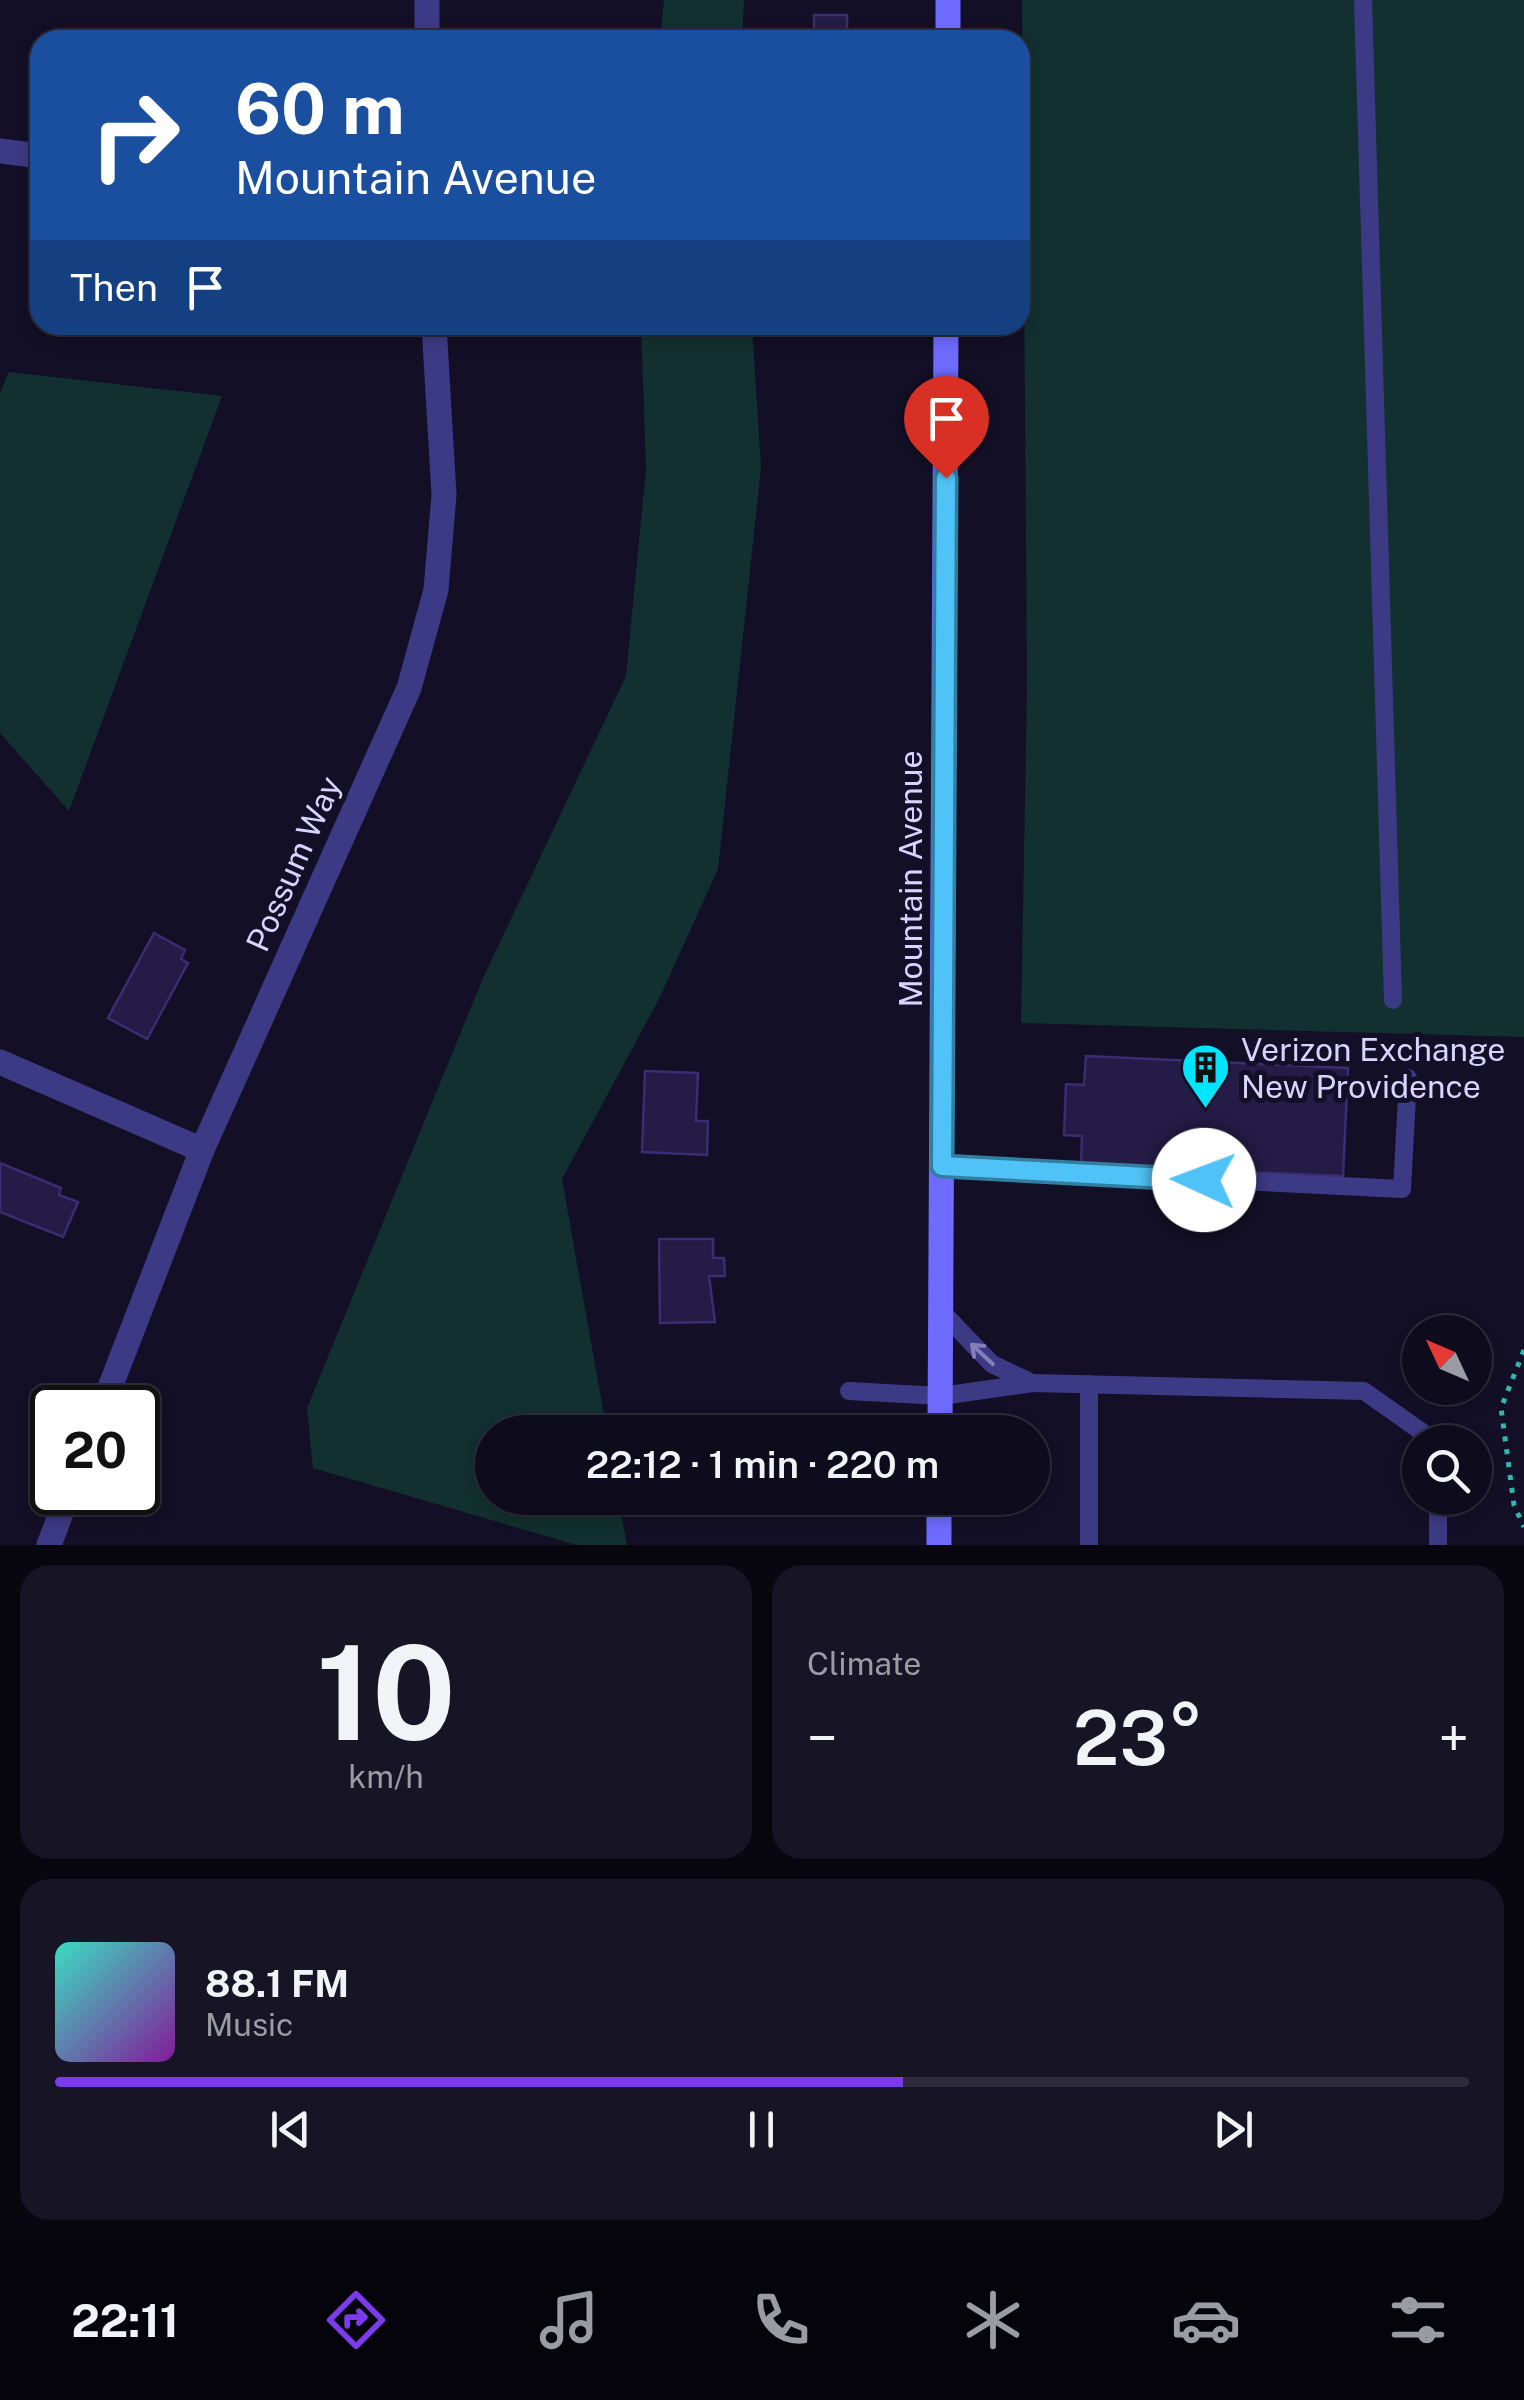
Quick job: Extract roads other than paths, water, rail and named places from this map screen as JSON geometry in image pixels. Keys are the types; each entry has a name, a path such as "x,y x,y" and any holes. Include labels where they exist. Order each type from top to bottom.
{"main road":[{"path":"948,0 948,30"},
{"name":"Mountain Avenue","path":"940,1415 946,335"},
{"path":"939,1515 939,1545"}],"street":[{"path":"427,0 427,30"},
{"path":"0,151 30,155"},
{"name":"Possum Way","path":"111,1385 202,1150 409,688 436,590 444,494 435,335"},
{"path":"0,1062 202,1150"},
{"path":"48,1545 60,1515"}],"lane":[{"path":"1363,0 1393,1000"},
{"path":"942,1166 1402,1189 1408,1078"},
{"path":"941,1311 992,1364 1033,1382"},
{"path":"849,1392 941,1396 1033,1382 1364,1391 1412,1425"},
{"path":"1089,1384 1089,1545"},
{"path":"1438,1515 1438,1545"}],"place":[{"name":"Verizon Exchange New Providence","path":"1206,1110"}]}
